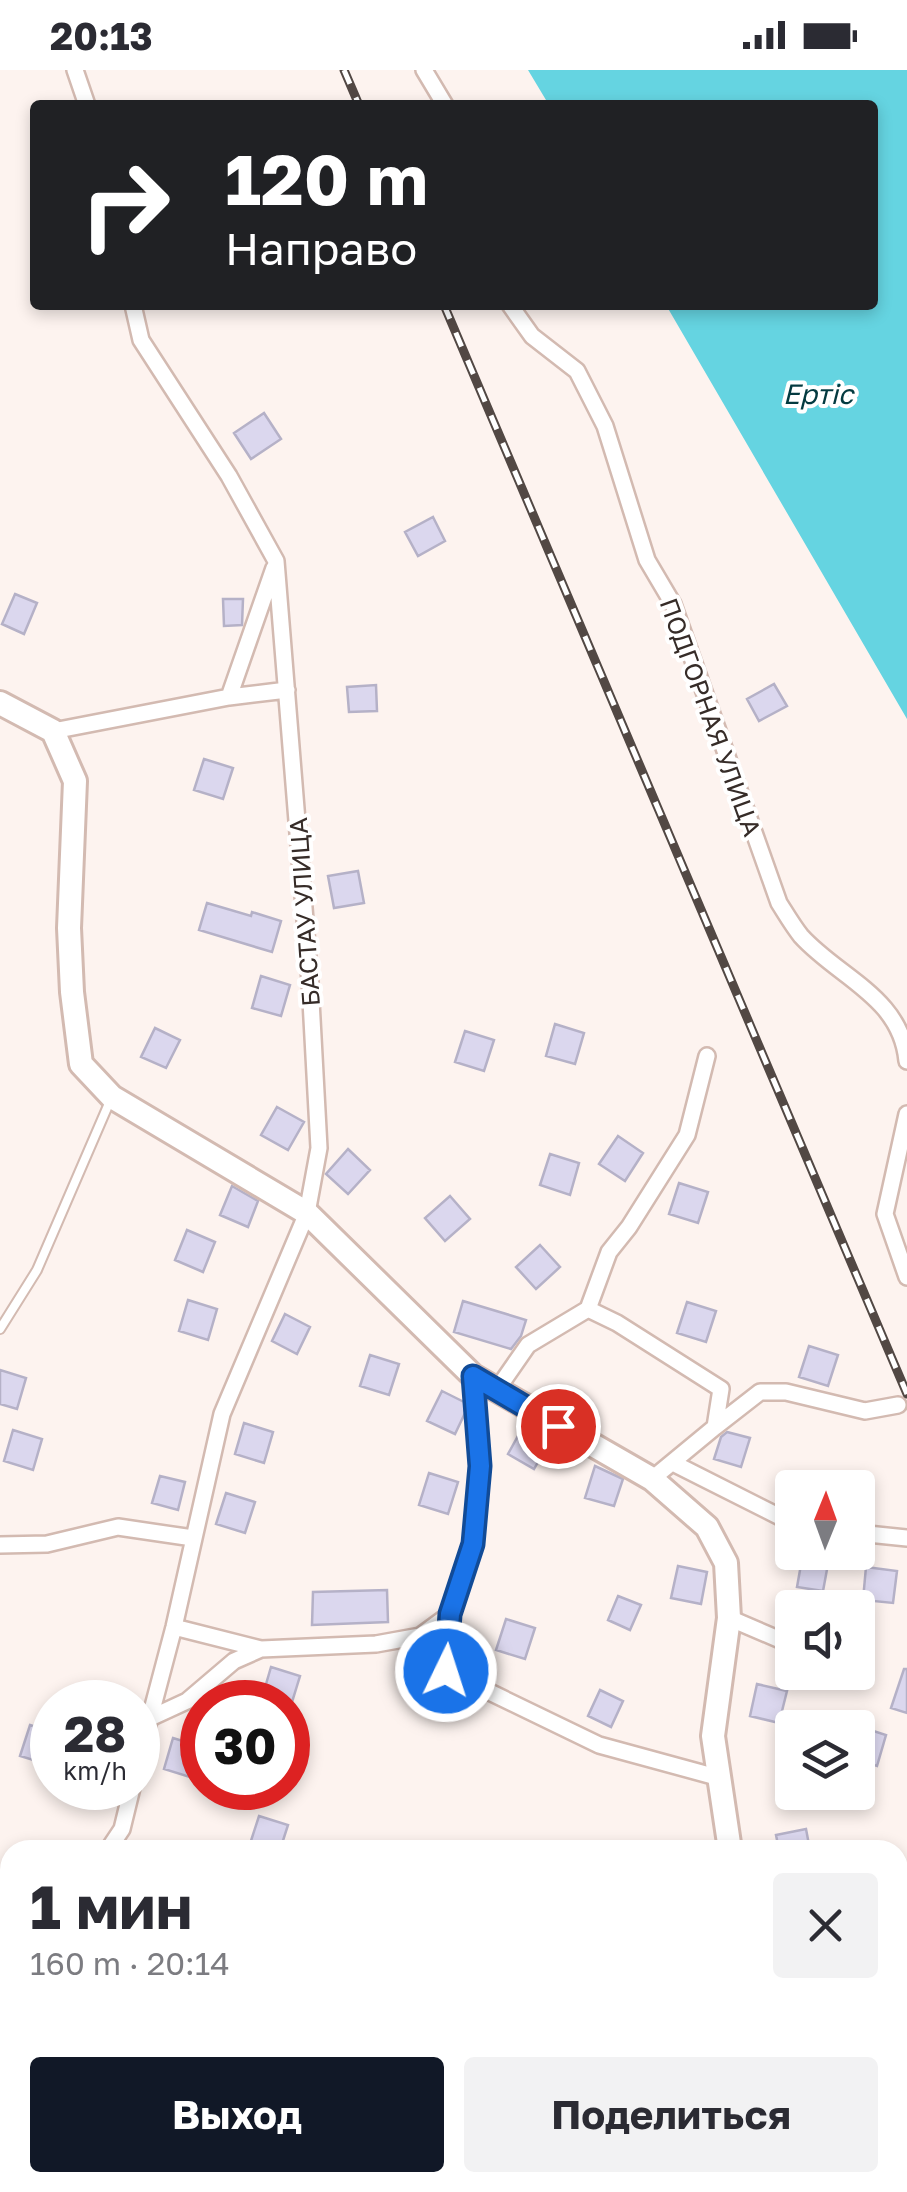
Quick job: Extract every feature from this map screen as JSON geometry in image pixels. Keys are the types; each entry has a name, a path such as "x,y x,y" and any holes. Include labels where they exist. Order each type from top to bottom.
{"street":[{"path":"76,70 86,100"},
{"path":"424,70 441,100"},
{"name":"БАСТАУ УЛИЦА","path":"134,310 141,340 229,476 276,561 319,1148 307,1213 222,1414 159,1680"},
{"name":"ПОДГОРНАЯ УЛИЦА","path":"514,310 532,336 577,370 605,426 647,560 673,604 778,903 802,937 880,999 905,1042 907,1061"},
{"path":"229,697 276,561"},
{"path":"53,731 229,697 287,690"},
{"path":"0,703 53,731 75,780 70,928 72,992 81,1064 112,1097 307,1213 473,1376 652,1479 706,1527 726,1562 729,1618 712,1736 729,1840"},
{"path":"496,1390 528,1345 588,1309 608,1252 629,1227 687,1135 707,1056"},
{"path":"907,1114 885,1214 907,1277"},
{"path":"588,1309 618,1323 721,1389 715,1428"},
{"path":"473,1376 480,1466 475,1525 473,1544 450,1614 446,1671 599,1744 720,1778"},
{"path":"652,1479 760,1392 786,1392 865,1411 898,1404"},
{"path":"673,1463 775,1514"},
{"path":"0,1545 47,1544 118,1528 193,1538"},
{"path":"875,1535 907,1538"},
{"path":"174,1626 260,1650 376,1644 420,1636 450,1614"},
{"path":"729,1618 775,1637"},
{"path":"160,1713 187,1701 234,1661 260,1650"},
{"path":"115,1840 127,1810"}],"lane":[{"path":"0,1329 37,1270 112,1097"}],"water":[{"name":"Ертіс","path":"528,70 907,70 907,719 669,310 878,310 878,100 546,100"}],"building":[{"path":"264,413 281,439 251,459 234,433"},
{"path":"433,517 445,541 418,556 405,532"},
{"path":"15,594 37,603 24,634 2,624"},
{"path":"223,599 243,599 242,625 224,626"},
{"path":"774,684 787,706 759,721 747,699"},
{"path":"376,685 377,711 349,712 347,687"},
{"path":"204,759 233,768 223,799 194,790"},
{"path":"358,871 364,903 334,908 328,876"},
{"path":"207,903 281,921 272,952 199,930"},
{"path":"261,976 290,985 281,1016 252,1008"},
{"path":"555,1024 584,1033 575,1064 546,1056"},
{"path":"155,1028 180,1040 166,1068 141,1057"},
{"path":"465,1031 494,1040 484,1071 455,1062"},
{"path":"277,1107 304,1122 288,1150 261,1135"},
{"path":"618,1136 643,1153 625,1181 599,1164"},
{"path":"348,1149 370,1170 348,1194 326,1174"},
{"path":"550,1154 579,1163 570,1195 540,1185"},
{"path":"679,1183 708,1192 698,1223 669,1214"},
{"path":"232,1186 258,1201 248,1227 220,1215"},
{"path":"450,1196 470,1219 445,1241 425,1218"},
{"path":"187,1230 215,1242 203,1272 175,1260"},
{"path":"540,1245 560,1267 536,1289 516,1267"},
{"path":"188,1300 217,1309 208,1340 179,1331"},
{"path":"463,1301 526,1320 511,1349 454,1332"},
{"path":"687,1302 716,1311 706,1342 677,1333"},
{"path":"285,1314 310,1327 297,1354 272,1341"},
{"path":"809,1346 838,1355 828,1386 799,1377"},
{"path":"370,1355 399,1364 389,1395 360,1386"},
{"path":"0,1370 26,1378 17,1409 0,1404"},
{"path":"442,1391 464,1402 465,1413 455,1434 427,1421"},
{"path":"244,1423 273,1432 264,1463 235,1454"},
{"path":"524,1425 550,1441 534,1469 508,1454"},
{"path":"13,1430 42,1439 33,1470 4,1461"},
{"path":"727,1432 750,1438 741,1467 714,1459 721,1437"},
{"path":"595,1466 623,1479 614,1506 585,1498"},
{"path":"429,1473 458,1482 448,1514 419,1505"},
{"path":"160,1476 185,1482 178,1510 152,1503"},
{"path":"226,1493 255,1502 245,1533 216,1524"},
{"path":"678,1566 707,1572 701,1604 671,1598"},
{"path":"800,1570 827,1570 823,1590 797,1587"},
{"path":"866,1570 897,1571 893,1603 875,1601 875,1590 864,1590"},
{"path":"387,1590 388,1622 312,1625 313,1592"},
{"path":"618,1596 641,1605 630,1630 608,1620"},
{"path":"506,1619 535,1628 525,1659 496,1650"},
{"path":"271,1667 300,1676 299,1680 267,1680"},
{"path":"907,1669 907,1713 891,1708"},
{"path":"757,1684 787,1691 782,1710 775,1710 775,1722 750,1716"},
{"path":"600,1690 623,1701 611,1727 588,1716"},
{"path":"30,1725 30,1759 20,1756"},
{"path":"875,1731 886,1735 875,1765"},
{"path":"173,1738 180,1740 180,1774 164,1769"},
{"path":"259,1816 288,1825 283,1840 251,1840"},
{"path":"806,1829 808,1840 777,1840 776,1835"}],"railway":[{"path":"344,70 357,100"},
{"path":"446,310 907,1394"}],"route":[{"path":"446,1671 450,1614 473,1544 480,1466 473,1376 558,1426"}]}
